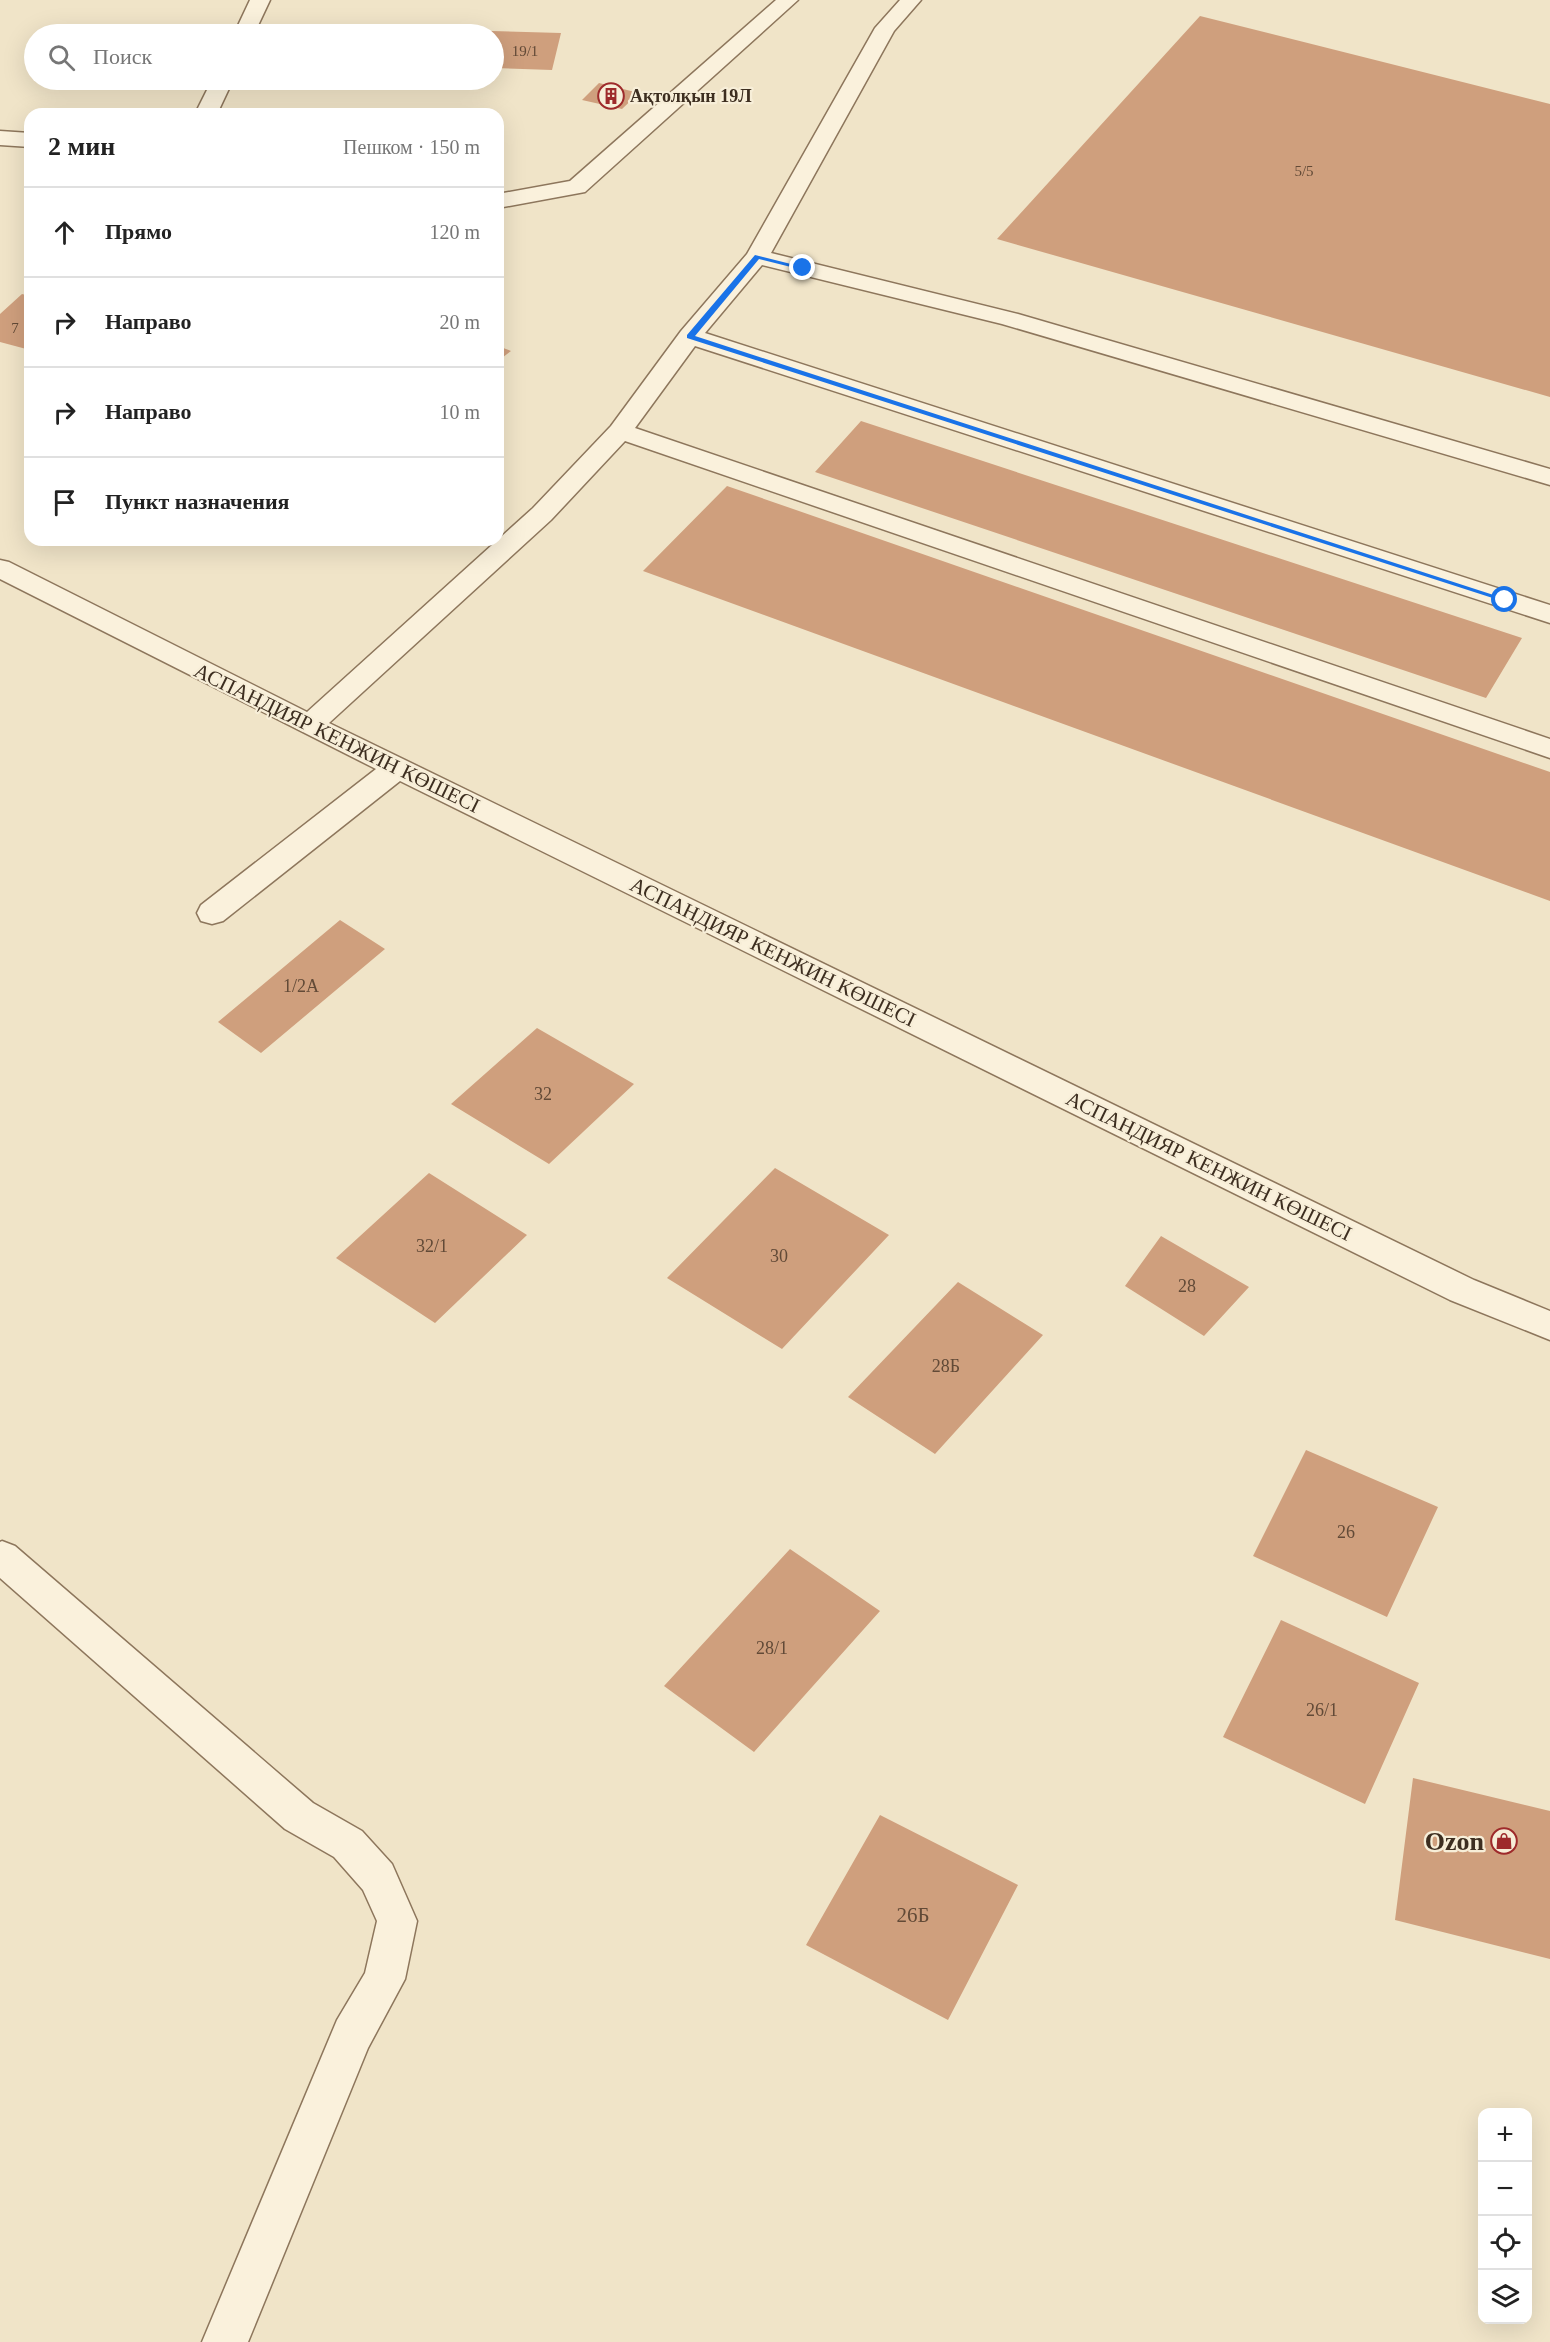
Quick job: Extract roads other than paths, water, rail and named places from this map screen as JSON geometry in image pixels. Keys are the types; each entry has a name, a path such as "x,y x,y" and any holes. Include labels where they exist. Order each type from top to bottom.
{"street":[{"path":"249,24 260,0"},
{"path":"504,200 577,187 788,0"},
{"path":"310,725 542,514 620,431 690,336 757,257 885,28 911,0"},
{"path":"209,108 217,90"},
{"path":"0,138 24,140"},
{"path":"757,257 1010,319 1550,477"},
{"path":"690,336 1550,614"},
{"path":"620,431 1550,749"},
{"name":"АСПАНДИЯР КЕНЖИН КӨШЕСІ","path":"0,568 397,768 1462,1290 1550,1326"},
{"path":"212,913 397,768"},
{"path":"2,1557 299,1816 348,1844 378,1877 397,1921 384,1979 352,2035 225,2342"}],"place":[{"name":"Ақтолқын 19Л","path":"611,96"},
{"name":"Ozon","path":"1504,1841"}]}
